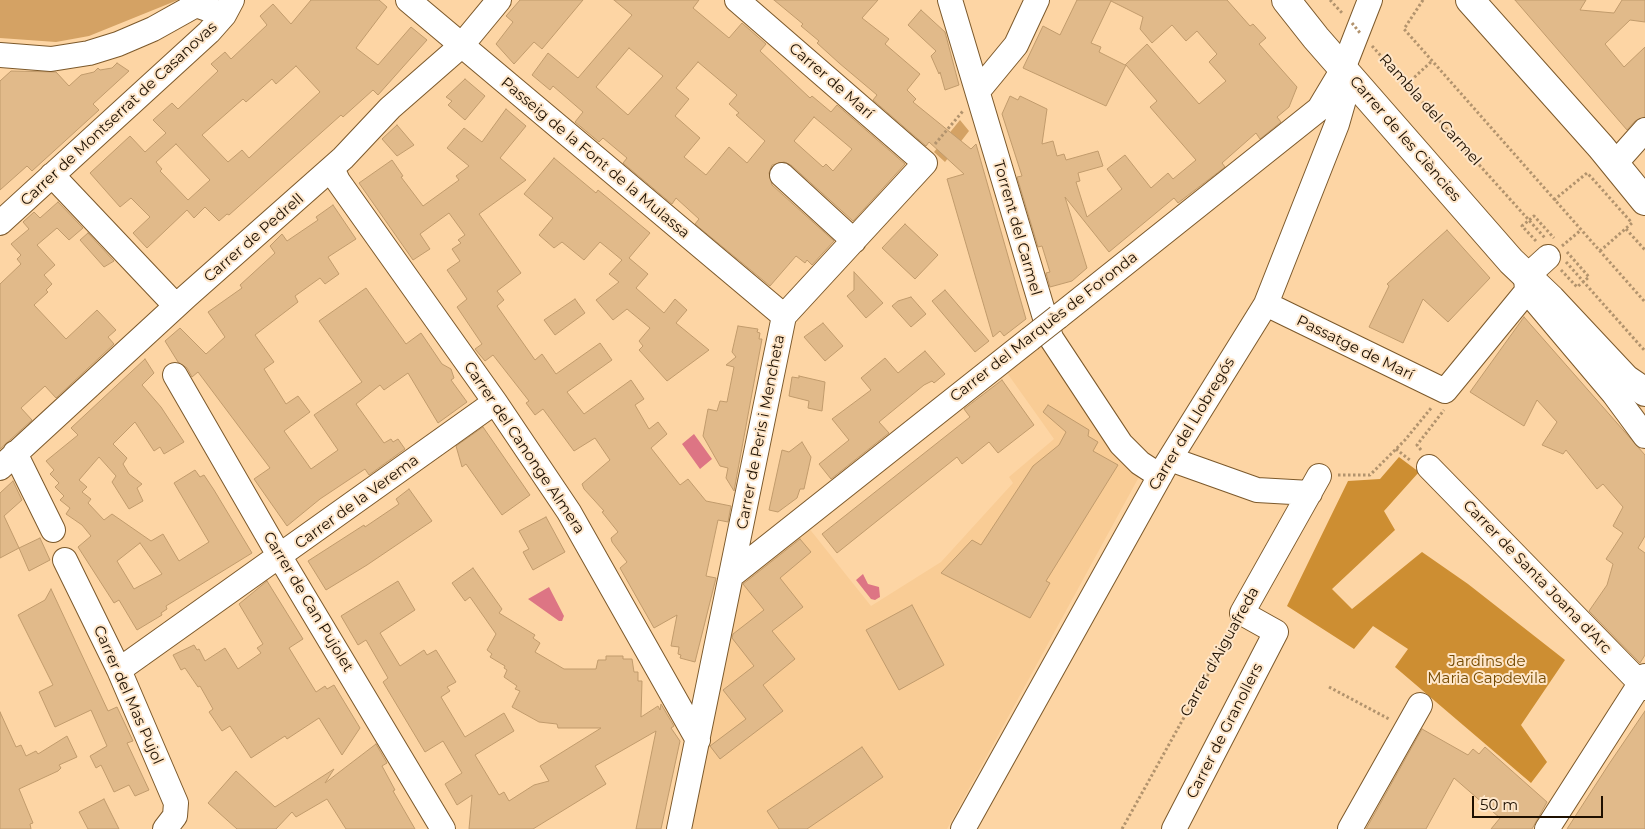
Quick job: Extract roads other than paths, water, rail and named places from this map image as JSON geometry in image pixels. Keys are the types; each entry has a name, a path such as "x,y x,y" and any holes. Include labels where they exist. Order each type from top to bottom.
{"main road":[{"name":"Carrer de les Ciències","path":"1286,0 1526,284 1551,299 1626,379 1644,392"},
{"path":"1470,0 1610,152 1645,201"}],"street":[{"name":"Passeig de la Font de la Mulassa","path":"408,0 784,316"},
{"name":"Carrer de Pedrell","path":"8,461 176,306 332,168 390,108 461,46 499,0"},
{"name":"Carrer de Marí","path":"738,0 925,163"},
{"name":"Torrent del Carmel","path":"950,0 971,100 1051,338 1121,444 1140,463 1165,467 1256,490 1314,485"},
{"path":"971,100 1016,45 1037,0"},
{"name":"Carrer del Llobregós","path":"963,829 1165,467 1266,304 1338,124 1347,89 1343,68 1370,0"},
{"path":"0,55 51,59 89,53 118,44 153,29 196,5 222,16"},
{"name":"Carrer de Montserrat de Casanovas","path":"0,223 222,16"},
{"name":"Carrer del Marquès de Foronda","path":"732,575 1319,109 1343,68"},
{"path":"1645,130 1610,152 1645,180"},
{"name":"Carrer de Peris i Mencheta","path":"679,829 784,316 925,163"},
{"name":"Carrer del Canonge Almera","path":"332,168 338,181 495,402 569,512 698,740"},
{"path":"52,175 176,306"},
{"path":"782,175 854,240"},
{"path":"1526,284 1556,251"},
{"name":"Passatge de Marí","path":"1266,304 1441,401 1526,284"},
{"name":"Carrer de les Ciències","path":"1526,284 1645,436"},
{"name":"Carrer de Can Pujolet","path":"175,375 280,557 443,829"},
{"name":"Carrer de la Verema","path":"119,670 495,402"},
{"name":"Carrer de Santa Joana d'Arc","path":"1426,459 1643,682"},
{"path":"8,461 53,530"},
{"name":"Carrer d'Aiguafreda","path":"1276,632 1242,613 1314,485"},
{"name":"Carrer del Mas Pujol","path":"65,560 119,670 176,802 175,816 165,829"},
{"name":"Carrer de Granollers","path":"1174,829 1276,632"},
{"path":"1547,829 1643,682"},
{"path":"1352,828 1420,705"}],"park label":[{"name":"Jardins de Maria Capdevila","path":"1487,670"}]}
